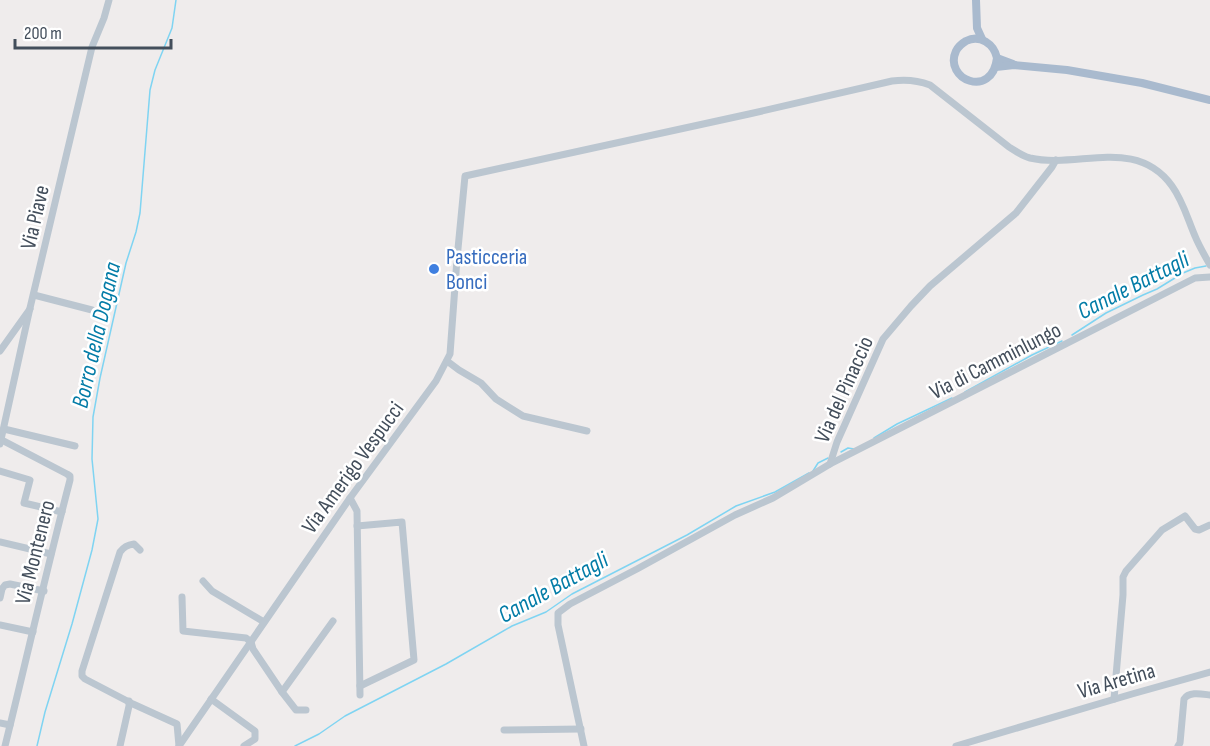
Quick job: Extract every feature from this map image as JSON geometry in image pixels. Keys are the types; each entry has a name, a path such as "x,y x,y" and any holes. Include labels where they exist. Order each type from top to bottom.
{"main road":[{"path":"976,0 977,28 981,39"},
{"path":"969,40 977,28"},
{"path":"981,39 992,46 997,63 987,79 973,82 966,80 956,69 955,55 963,43 981,39"},
{"path":"997,63 1067,70 1142,83 1210,100"}],"street":[{"name":"Via Piave","path":"0,441 92,47 110,0"},
{"name":"Via Amerigo Vespucci","path":"179,746 350,498 436,381 447,361 450,354 465,176 908,79 930,86 1009,147 1023,155 1056,160"},
{"path":"1056,160 1124,157 1153,166 1172,185 1179,197 1210,264"},
{"name":"Via del Pinaccio","path":"581,729 558,625 558,613 570,604 735,515 773,498 830,464 837,442 883,339 930,286 1016,213 1056,160"},
{"name":"Via di Camminlungo","path":"830,464 1195,278 1210,277"},
{"path":"34,295 92,310"},
{"path":"0,351 30,308"},
{"path":"447,361 481,383 496,399 523,416 587,431"},
{"path":"4,429 75,446"},
{"path":"16,447 21,432"},
{"name":"Via Montenero","path":"0,441 70,476 5,746"},
{"path":"0,471 30,480 24,503 62,512"},
{"path":"350,498 357,511 360,695"},
{"path":"1114,699 1123,577 1126,571 1162,531 1185,516 1195,529 1199,530 1210,525"},
{"path":"357,526 402,522 414,660 360,686"},
{"path":"0,542 51,554"},
{"path":"140,550 134,544 130,544 120,552 82,676 177,724 179,746"},
{"path":"203,581 212,591 264,622"},
{"path":"0,598 5,585 44,591"},
{"path":"183,597 183,631 246,638 251,642 253,649 296,710 306,710"},
{"path":"282,692 333,621"},
{"path":"0,625 33,632"},
{"name":"Via Aretina","path":"956,746 1208,674"},
{"path":"1178,746 1184,699 1189,694 1210,695"},
{"path":"212,699 255,731 255,739 244,746"},
{"path":"120,746 129,701"},
{"path":"0,723 10,725"},
{"path":"504,730 581,729 584,746"}],"waterway":[{"name":"Borro della Dogana","path":"37,746 92,550 98,519 92,459 93,417 126,263 140,213 150,90 155,70 172,28 176,0"},
{"name":"Canale Battagli","path":"1072,335 1106,313 1157,289 1183,273 1206,266"},
{"name":"Canale Battagli","path":"965,392 1062,341"},
{"name":"Canale Battagli","path":"874,438 897,424 952,398"},
{"name":"Canale Battagli","path":"841,452 848,448 854,449"},
{"name":"Canale Battagli","path":"813,471 818,463 828,458"},
{"name":"Canale Battagli","path":"295,746 319,734 345,716 446,664 512,626 546,612 572,594 687,535 736,506 775,492 809,473"}],"place":[{"name":"Pasticceria Bonci","path":"434,269"}]}
